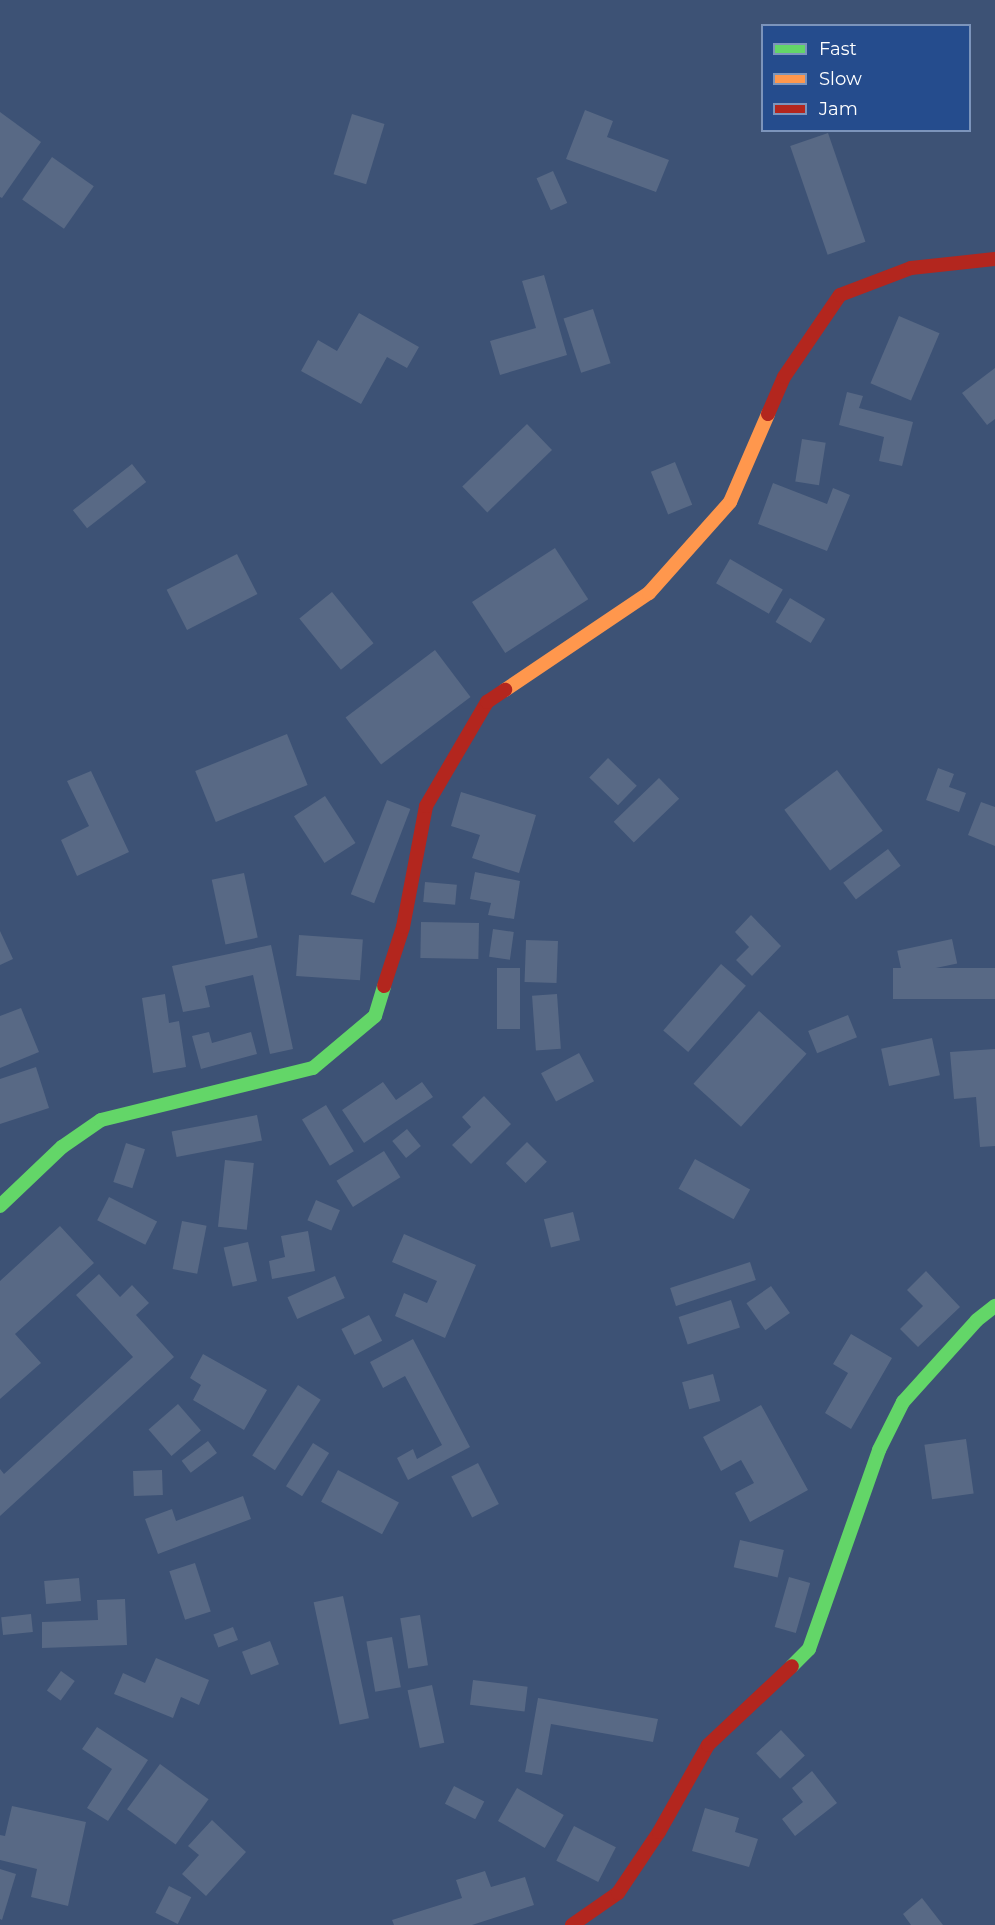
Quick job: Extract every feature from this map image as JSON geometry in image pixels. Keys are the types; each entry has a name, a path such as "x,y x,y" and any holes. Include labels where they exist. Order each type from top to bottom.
{"street":[{"path":"0,1206 62,1147 101,1120 313,1068 375,1016 403,927 426,806 486,702 649,593 730,502 784,377 840,295 911,268 995,259"},
{"path":"572,1925 618,1893 659,1832 708,1745 764,1696 808,1649 879,1450 903,1402 977,1320 995,1306"}],"building":[{"path":"585,110 613,121 607,137 669,160 656,192 566,159"},
{"path":"0,112 41,142 2,198 0,197"},
{"path":"352,114 385,124 366,184 334,174"},
{"path":"828,133 865,242 828,255 790,146"},
{"path":"52,157 94,186 64,229 22,200"},
{"path":"553,171 567,203 551,210 537,178"},
{"path":"544,275 567,355 500,375 490,341 536,328 522,281"},
{"path":"593,309 611,363 581,373 564,319"},
{"path":"359,313 419,347 407,368 387,357 361,404 301,371 318,340 337,351"},
{"path":"899,316 940,333 911,400 870,383"},
{"path":"995,368 995,419 987,425 962,393"},
{"path":"847,392 863,396 859,408 913,422 902,466 879,461 884,437 839,425"},
{"path":"527,424 552,450 487,512 462,487"},
{"path":"802,439 826,443 819,485 795,481"},
{"path":"675,462 692,505 668,514 651,472"},
{"path":"132,464 146,482 87,528 73,510"},
{"path":"773,483 827,504 833,488 850,495 827,551 758,524"},
{"path":"555,548 588,599 505,653 472,602"},
{"path":"237,554 257,594 187,630 167,590"},
{"path":"730,559 783,590 769,614 716,583"},
{"path":"332,592 374,643 341,670 299,618"},
{"path":"790,598 825,619 811,643 776,622"},
{"path":"435,650 471,697 381,765 346,717"},
{"path":"287,734 308,785 216,822 195,771"},
{"path":"608,758 637,786 618,805 589,777"},
{"path":"938,768 954,774 949,787 966,793 959,812 926,800"},
{"path":"837,770 883,831 830,870 784,810"},
{"path":"91,771 129,852 77,876 61,840 89,826 67,781"},
{"path":"659,778 679,799 634,843 614,822"},
{"path":"461,792 536,815 519,873 472,858 480,835 451,826"},
{"path":"325,796 355,843 324,863 294,816"},
{"path":"387,800 410,809 374,903 351,894"},
{"path":"981,802 995,807 995,846 968,835"},
{"path":"888,849 901,866 856,899 843,883"},
{"path":"475,872 520,881 514,919 488,915 491,903 470,899"},
{"path":"244,873 258,938 225,944 212,880"},
{"path":"425,882 457,885 455,905 423,902"},
{"path":"751,915 781,946 752,976 736,960 749,947 735,932"},
{"path":"421,922 479,923 478,959 420,958"},
{"path":"493,929 514,932 510,960 489,957"},
{"path":"0,931 13,959 0,965"},
{"path":"299,935 363,939 360,980 296,976"},
{"path":"952,939 957,963 902,975 897,951"},
{"path":"526,940 558,941 557,983 525,982"},
{"path":"271,945 293,1049 270,1054 253,975 205,986 210,1007 183,1012 172,966"},
{"path":"721,964 746,986 688,1052 663,1030"},
{"path":"497,968 520,968 520,1029 497,1029"},
{"path":"893,968 995,968 995,999 893,999"},
{"path":"165,994 169,1023 179,1021 186,1067 153,1073 142,998"},
{"path":"557,994 561,1049 536,1051 532,996"},
{"path":"21,1008 39,1052 0,1068 0,1016"},
{"path":"759,1011 807,1054 741,1127 693,1084"},
{"path":"848,1015 857,1037 817,1053 808,1031"},
{"path":"209,1032 212,1043 251,1032 257,1054 201,1069 192,1036"},
{"path":"932,1038 940,1075 889,1086 881,1049"},
{"path":"995,1049 995,1146 980,1147 976,1097 954,1099 950,1052"},
{"path":"579,1053 594,1081 556,1101 541,1073"},
{"path":"36,1067 49,1108 0,1124 0,1079"},
{"path":"383,1082 396,1100 422,1082 433,1097 364,1143 342,1110"},
{"path":"484,1096 511,1124 471,1164 452,1145 471,1127 462,1117"},
{"path":"326,1105 354,1151 330,1166 302,1119"},
{"path":"257,1115 262,1141 177,1157 172,1132"},
{"path":"407,1129 421,1146 406,1158 392,1141"},
{"path":"527,1142 547,1162 526,1183 506,1163"},
{"path":"126,1143 145,1149 132,1188 113,1182"},
{"path":"384,1151 400,1177 353,1207 337,1181"},
{"path":"695,1159 750,1190 734,1219 679,1189"},
{"path":"225,1160 254,1163 247,1230 218,1227"},
{"path":"109,1197 157,1222 145,1245 97,1220"},
{"path":"316,1200 340,1210 331,1230 307,1220"},
{"path":"573,1212 580,1240 551,1247 544,1219"},
{"path":"182,1221 207,1226 197,1274 173,1269"},
{"path":"60,1226 94,1263 15,1334 41,1363 0,1399 0,1281"},
{"path":"308,1231 315,1271 272,1279 269,1261 285,1257 281,1236"},
{"path":"404,1234 476,1265 445,1338 395,1316 404,1293 427,1303 437,1281 392,1262"},
{"path":"248,1242 257,1281 233,1287 224,1248"},
{"path":"750,1262 756,1280 676,1306 670,1288"},
{"path":"926,1271 960,1307 918,1347 900,1329 923,1306 907,1290"},
{"path":"99,1274 120,1297 132,1285 149,1303 136,1315 174,1357 0,1516 0,1469 4,1474 133,1357 76,1295"},
{"path":"335,1276 345,1298 297,1319 287,1297"},
{"path":"771,1286 790,1313 765,1330 746,1303"},
{"path":"731,1300 740,1328 688,1345 679,1317"},
{"path":"369,1315 382,1341 355,1355 341,1329"},
{"path":"851,1334 892,1358 851,1429 825,1413 848,1373 833,1364"},
{"path":"413,1339 470,1447 408,1480 397,1458 413,1449 417,1459 442,1445 405,1376 383,1388 370,1362"},
{"path":"203,1354 267,1390 244,1430 193,1400 201,1385 190,1378"},
{"path":"713,1374 720,1401 689,1409 682,1382"},
{"path":"298,1385 321,1400 275,1470 252,1455"},
{"path":"178,1404 201,1430 172,1456 149,1430"},
{"path":"761,1405 808,1490 750,1522 735,1493 754,1483 741,1460 721,1471 703,1437"},
{"path":"966,1439 974,1493 932,1499 924,1445"},
{"path":"208,1441 217,1453 191,1473 182,1461"},
{"path":"313,1443 329,1453 302,1496 286,1486"},
{"path":"478,1463 499,1504 472,1518 451,1477"},
{"path":"162,1470 163,1495 134,1496 133,1471"},
{"path":"338,1470 399,1502 382,1534 321,1502"},
{"path":"243,1496 251,1519 158,1554 145,1519 172,1509 176,1521"},
{"path":"740,1540 784,1550 778,1577 734,1567"},
{"path":"195,1563 211,1612 185,1620 169,1571"},
{"path":"789,1577 810,1583 796,1633 775,1627"},
{"path":"79,1578 81,1601 46,1604 44,1581"},
{"path":"343,1596 369,1718 340,1725 314,1602"},
{"path":"125,1599 127,1645 42,1648 42,1622 98,1620 97,1600"},
{"path":"31,1614 33,1632 3,1635 1,1617"},
{"path":"420,1615 428,1665 408,1669 400,1618"},
{"path":"233,1627 238,1640 218,1648 213,1635"},
{"path":"392,1637 401,1687 375,1692 366,1642"},
{"path":"270,1641 279,1664 251,1675 242,1652"},
{"path":"156,1658 209,1680 199,1705 181,1697 173,1718 114,1694 123,1673 145,1683"},
{"path":"61,1671 75,1681 61,1700 47,1690"},
{"path":"473,1680 528,1687 525,1712 470,1705"},
{"path":"432,1685 444,1743 420,1748 408,1690"},
{"path":"538,1698 658,1719 653,1742 551,1724 542,1775 525,1772"},
{"path":"97,1727 148,1760 108,1821 87,1808 112,1769 82,1749"},
{"path":"781,1730 805,1756 780,1779 756,1753"},
{"path":"160,1764 209,1799 176,1845 127,1809"},
{"path":"812,1771 837,1803 795,1836 782,1819 803,1802 792,1788"},
{"path":"454,1786 484,1801 475,1819 445,1804"},
{"path":"517,1788 564,1815 545,1848 498,1821"},
{"path":"12,1806 86,1822 68,1906 31,1897 37,1869 0,1860 0,1835 5,1836"},
{"path":"705,1808 739,1818 735,1832 758,1839 749,1867 692,1851"},
{"path":"212,1820 246,1852 206,1896 182,1874 199,1855 188,1846"},
{"path":"574,1826 616,1847 598,1882 556,1861"},
{"path":"0,1869 16,1874 2,1920 0,1919"},
{"path":"485,1871 491,1887 525,1877 534,1905 472,1925 394,1925 392,1920 462,1898 456,1880"},
{"path":"169,1886 191,1897 178,1924 155,1913"},
{"path":"922,1898 943,1925 911,1925 903,1914"}],"traffic: fast":[{"path":"0,1206 62,1147 101,1120 313,1068 375,1016 384,986"},
{"path":"792,1666 809,1649 879,1450 903,1402 977,1320 995,1306"}],"traffic: slow":[{"path":"505,690 649,593 730,502 768,414"}],"traffic: jam":[{"path":"768,414 784,377 840,295 911,268 995,259"},
{"path":"384,986 403,927 426,806 487,702 505,690"},
{"path":"572,1925 618,1893 659,1832 708,1745 792,1666"}]}
